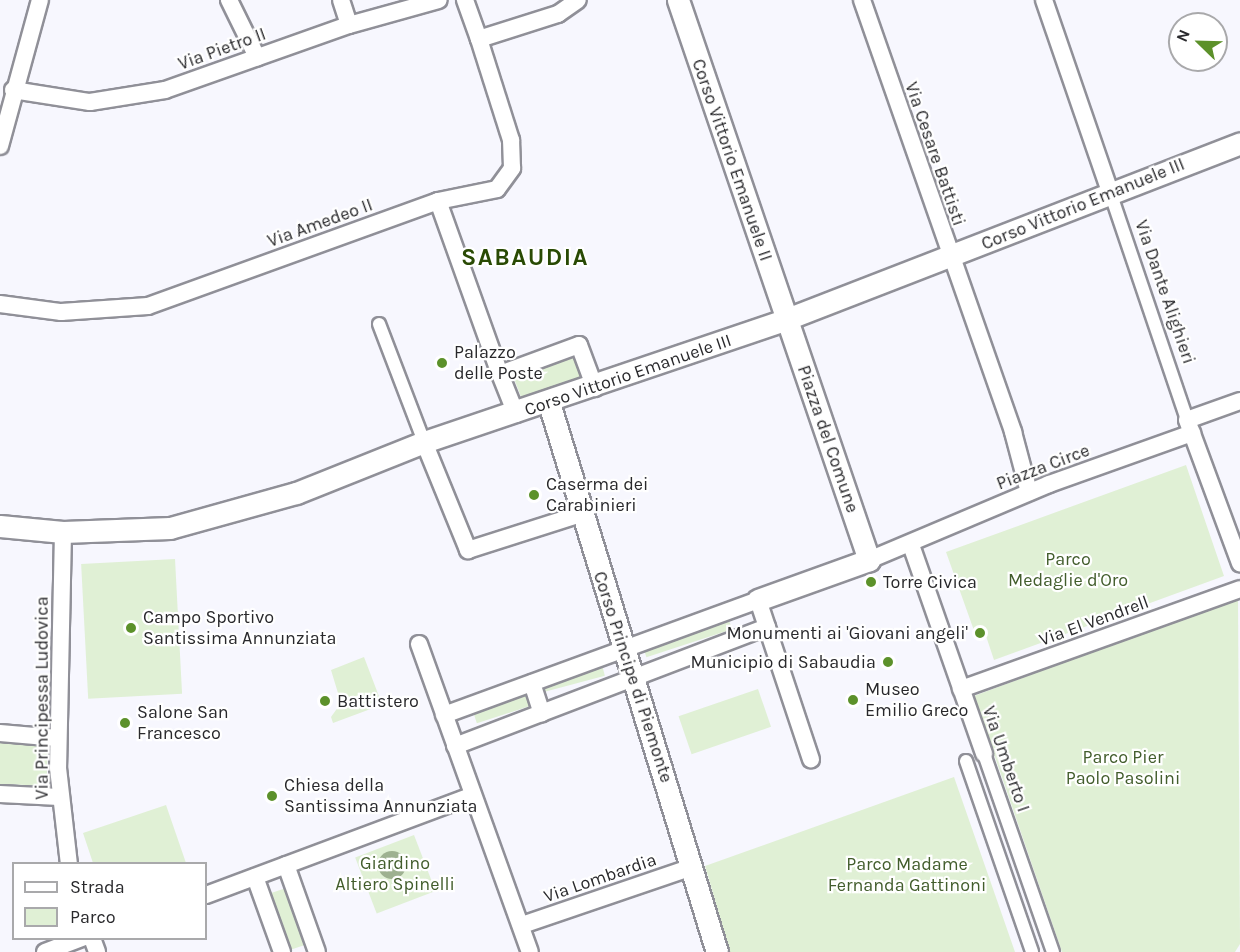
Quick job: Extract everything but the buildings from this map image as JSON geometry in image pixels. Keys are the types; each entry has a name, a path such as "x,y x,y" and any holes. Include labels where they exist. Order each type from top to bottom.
{"street":[{"path":"0,146 13,90 40,0"},
{"path":"229,0 257,57"},
{"path":"341,0 349,25"},
{"name":"Via Pietro II","path":"13,90 90,102 165,90 349,25 439,0"},
{"name":"Via Amedeo II","path":"0,304 61,312 148,306 438,201 497,189 513,168 511,140 465,0"},
{"path":"479,39 550,17 578,0"},
{"name":"Corso Vittorio Emanuele II","path":"678,0 787,320"},
{"name":"Via Cesare Battisti","path":"861,0 951,258 1029,492"},
{"name":"Via Dante Alighieri","path":"1044,0 1190,427 1240,563"},
{"name":"Corso Vittorio Emanuele III","path":"0,526 63,532 170,528 296,494 424,442 595,388 787,320 951,258 1110,192 1240,143"},
{"path":"438,201 516,414"},
{"name":"Piazza del Comune","path":"787,320 869,560"},
{"path":"379,324 468,550 581,514"},
{"path":"500,374 579,345 595,388"},
{"name":"Piazza Circe","path":"911,545 1029,492 1190,427 1240,401"},
{"name":"Corso Principe di Piemonte","path":"549,403 623,648 636,677 717,952"},
{"name":"Via Principessa Ludovica","path":"63,532 58,738 59,797 69,862"},
{"path":"444,715 911,545"},
{"name":"Via Umberto I","path":"911,545 1053,952"},
{"name":"Via El Vendrell","path":"961,689 1240,589"},
{"path":"758,600 811,759"},
{"path":"456,746 767,627"},
{"path":"419,644 530,952"},
{"path":"532,683 542,713"},
{"path":"0,733 58,738"},
{"path":"966,761 1032,952"},
{"path":"0,794 59,797"},
{"path":"207,895 473,795"},
{"path":"286,865 317,952"},
{"name":"Via Lombardia","path":"522,926 692,867"},
{"path":"255,877 282,952"},
{"path":"45,952 79,940"}],"green space":[{"path":"573,348 586,382 524,405 511,372"},
{"name":"Parco Medaglie d'Oro","path":"1186,465 1224,576 994,660 986,636 977,639 946,552"},
{"name":"Campo Sportivo Santissima Annunziata","path":"175,559 182,694 88,699 81,564"},
{"name":"Parco Pier Paolo Pasolini","path":"1238,597 1240,944 1235,952 1062,952 974,696"},
{"path":"728,617 732,629 646,657 642,645"},
{"path":"364,657 380,699 376,707 333,723 331,717 341,703 331,670"},
{"path":"602,665 605,676 542,692 539,682"},
{"path":"758,689 771,727 692,754 679,716"},
{"path":"528,693 532,705 477,723 473,711"},
{"path":"0,743 48,745 47,786 0,784"},
{"name":"Parco Madame Fernanda Gattinoni","path":"954,777 1015,952 730,952 705,866"},
{"path":"166,805 186,862 93,862 83,833"},
{"name":"Giardino Altiero Spinelli","path":"414,835 436,891 377,914 355,858"},
{"path":"286,888 306,945 289,951 269,894"}],"shaded area":[{"path":"392,851 402,855 406,865 402,875 392,879 382,875 378,865 382,855"}],"place":[{"name":"Palazzo delle Poste","path":"442,363"},
{"name":"Caserma dei Carabinieri","path":"534,495"},
{"name":"Torre Civica","path":"871,582"},
{"name":"Campo Sportivo Santissima Annunziata","path":"131,628"},
{"name":"Monumenti ai 'Giovani angeli'","path":"980,633"},
{"name":"Municipio di Sabaudia","path":"888,662"},
{"name":"Museo Emilio Greco","path":"853,700"},
{"name":"Battistero","path":"325,701"},
{"name":"Salone San Francesco","path":"125,723"},
{"name":"Chiesa della Santissima Annunziata","path":"272,796"}],"district":[{"name":"SABAUDIA","path":"525,258"}]}
